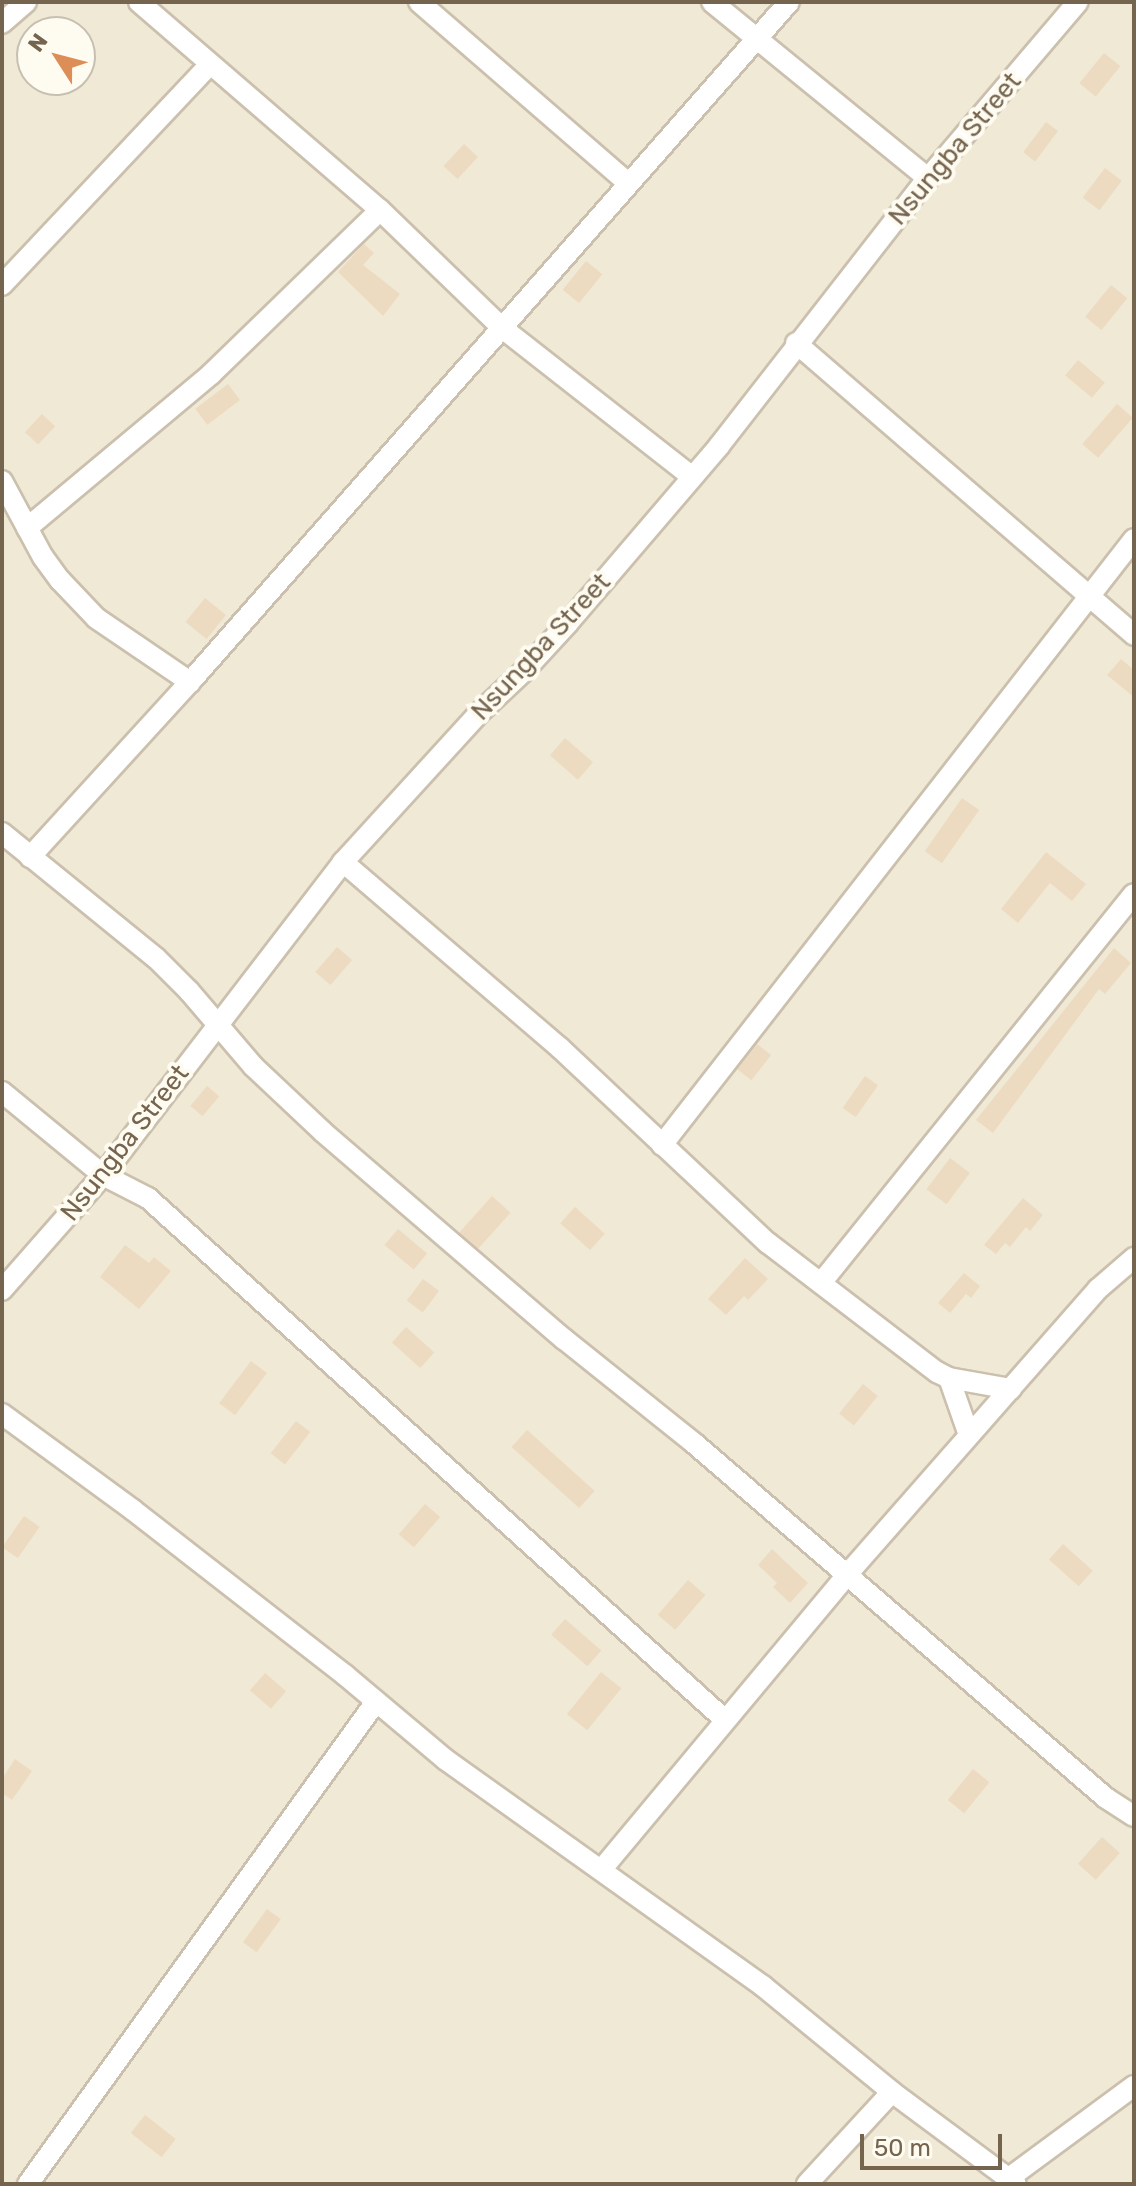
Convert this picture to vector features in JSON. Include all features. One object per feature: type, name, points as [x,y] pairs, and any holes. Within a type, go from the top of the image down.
[{"type":"street","points":[[2,23],[26,2]]},
{"type":"street","points":[[139,2],[380,210],[501,327],[692,477]]},
{"type":"street","points":[[419,2],[628,183]]},
{"type":"street","points":[[712,2],[928,178]]},
{"type":"street","points":[[30,857],[190,682],[789,2]]},
{"type":"street","name":"Nsungba Street","points":[[2,1290],[103,1175],[343,862],[477,715],[523,672],[568,623],[692,477],[928,178],[1078,2]]},
{"type":"street","points":[[2,285],[210,64]]},
{"type":"street","points":[[27,528],[211,374],[380,210]]},
{"type":"street","points":[[796,343],[1086,597],[1134,635]]},
{"type":"street","points":[[2,481],[43,557],[96,618],[190,682]]},
{"type":"street","points":[[662,1145],[852,905],[1086,597],[1134,539]]},
{"type":"street","points":[[2,833],[156,958],[253,1066],[323,1132],[564,1339],[695,1444],[845,1577],[1106,1798],[1134,1816]]},
{"type":"street","points":[[343,862],[560,1048],[768,1243],[949,1378],[1011,1389]]},
{"type":"street","points":[[821,1283],[1134,894]]},
{"type":"street","points":[[2,1092],[103,1175],[148,1198],[724,1719]]},
{"type":"street","points":[[602,1869],[845,1577],[1098,1289],[1134,1258]]},
{"type":"street","points":[[949,1378],[969,1435]]},
{"type":"street","points":[[2,1414],[133,1510],[345,1675],[446,1760],[763,1986],[892,2092],[1012,2181],[1134,2086]]},
{"type":"street","points":[[28,2184],[375,1703]]},
{"type":"street","points":[[807,2184],[892,2092]]},
{"type":"shaded area","points":[[2,2],[1134,2],[1134,2184],[2,2184]]},
{"type":"building","points":[[1104,53],[1120,66],[1096,97],[1079,83]]},
{"type":"building","points":[[1046,122],[1058,131],[1035,161],[1023,152]]},
{"type":"building","points":[[464,144],[478,157],[457,179],[444,166]]},
{"type":"building","points":[[1105,168],[1122,181],[1100,210],[1083,198]]},
{"type":"building","points":[[364,244],[374,253],[363,265],[400,294],[383,316],[338,272]]},
{"type":"building","points":[[586,261],[602,274],[579,303],[563,290]]},
{"type":"building","points":[[1111,285],[1127,298],[1102,330],[1085,317]]},
{"type":"building","points":[[1078,360],[1105,382],[1092,398],[1065,375]]},
{"type":"building","points":[[228,384],[240,400],[207,425],[195,409]]},
{"type":"building","points":[[1117,404],[1133,418],[1098,458],[1082,444]]},
{"type":"building","points":[[42,414],[55,426],[38,445],[25,432]]},
{"type":"building","points":[[205,598],[226,615],[206,639],[185,622]]},
{"type":"building","points":[[1121,659],[1134,670],[1134,697],[1107,675]]},
{"type":"building","points":[[565,738],[593,762],[578,780],[550,755]]},
{"type":"building","points":[[962,798],[979,810],[942,863],[925,851]]},
{"type":"building","points":[[1046,852],[1086,884],[1072,901],[1050,883],[1018,923],[1001,909]]},
{"type":"building","points":[[337,947],[352,960],[330,985],[315,972]]},
{"type":"building","points":[[1114,948],[1131,963],[1105,994],[1099,989],[993,1133],[976,1120]]},
{"type":"building","points":[[757,1044],[771,1055],[751,1080],[737,1069]]},
{"type":"building","points":[[865,1076],[878,1085],[856,1117],[843,1108]]},
{"type":"building","points":[[207,1086],[219,1096],[203,1116],[190,1106]]},
{"type":"building","points":[[950,1158],[970,1173],[946,1204],[927,1189]]},
{"type":"building","points":[[492,1196],[511,1213],[478,1249],[459,1232]]},
{"type":"building","points":[[1023,1198],[1043,1215],[1030,1231],[1026,1227],[1010,1247],[1005,1243],[996,1254],[984,1245]]},
{"type":"building","points":[[575,1207],[605,1234],[590,1250],[560,1223]]},
{"type":"building","points":[[398,1229],[427,1253],[414,1270],[385,1245]]},
{"type":"building","points":[[125,1245],[149,1263],[154,1257],[171,1271],[139,1309],[100,1277]]},
{"type":"building","points":[[745,1258],[768,1279],[748,1300],[744,1296],[726,1315],[708,1299]]},
{"type":"building","points":[[964,1273],[980,1286],[971,1298],[966,1294],[950,1313],[938,1303]]},
{"type":"building","points":[[423,1279],[439,1291],[423,1313],[407,1301]]},
{"type":"building","points":[[406,1327],[434,1352],[420,1368],[392,1343]]},
{"type":"building","points":[[251,1361],[267,1373],[235,1415],[219,1403]]},
{"type":"building","points":[[863,1384],[878,1396],[854,1425],[839,1414]]},
{"type":"building","points":[[296,1421],[310,1432],[285,1464],[271,1453]]},
{"type":"building","points":[[527,1430],[595,1491],[579,1508],[512,1447]]},
{"type":"building","points":[[425,1504],[440,1517],[414,1547],[399,1534]]},
{"type":"building","points":[[24,1516],[40,1527],[18,1558],[2,1547]]},
{"type":"building","points":[[1063,1544],[1093,1571],[1079,1586],[1049,1560]]},
{"type":"building","points":[[772,1549],[808,1583],[790,1603],[773,1587],[777,1583],[758,1565]]},
{"type":"building","points":[[688,1580],[705,1595],[675,1630],[658,1615]]},
{"type":"building","points":[[565,1619],[601,1650],[587,1666],[551,1635]]},
{"type":"building","points":[[601,1672],[621,1688],[587,1730],[567,1714]]},
{"type":"building","points":[[265,1673],[286,1691],[271,1709],[250,1690]]},
{"type":"building","points":[[15,1759],[32,1771],[12,1800],[2,1793],[2,1779]]},
{"type":"building","points":[[973,1769],[989,1782],[964,1813],[948,1800]]},
{"type":"building","points":[[1102,1837],[1120,1853],[1096,1880],[1078,1864]]},
{"type":"building","points":[[267,1909],[281,1919],[257,1952],[243,1942]]},
{"type":"building","points":[[145,2115],[176,2139],[162,2157],[131,2133]]}]
